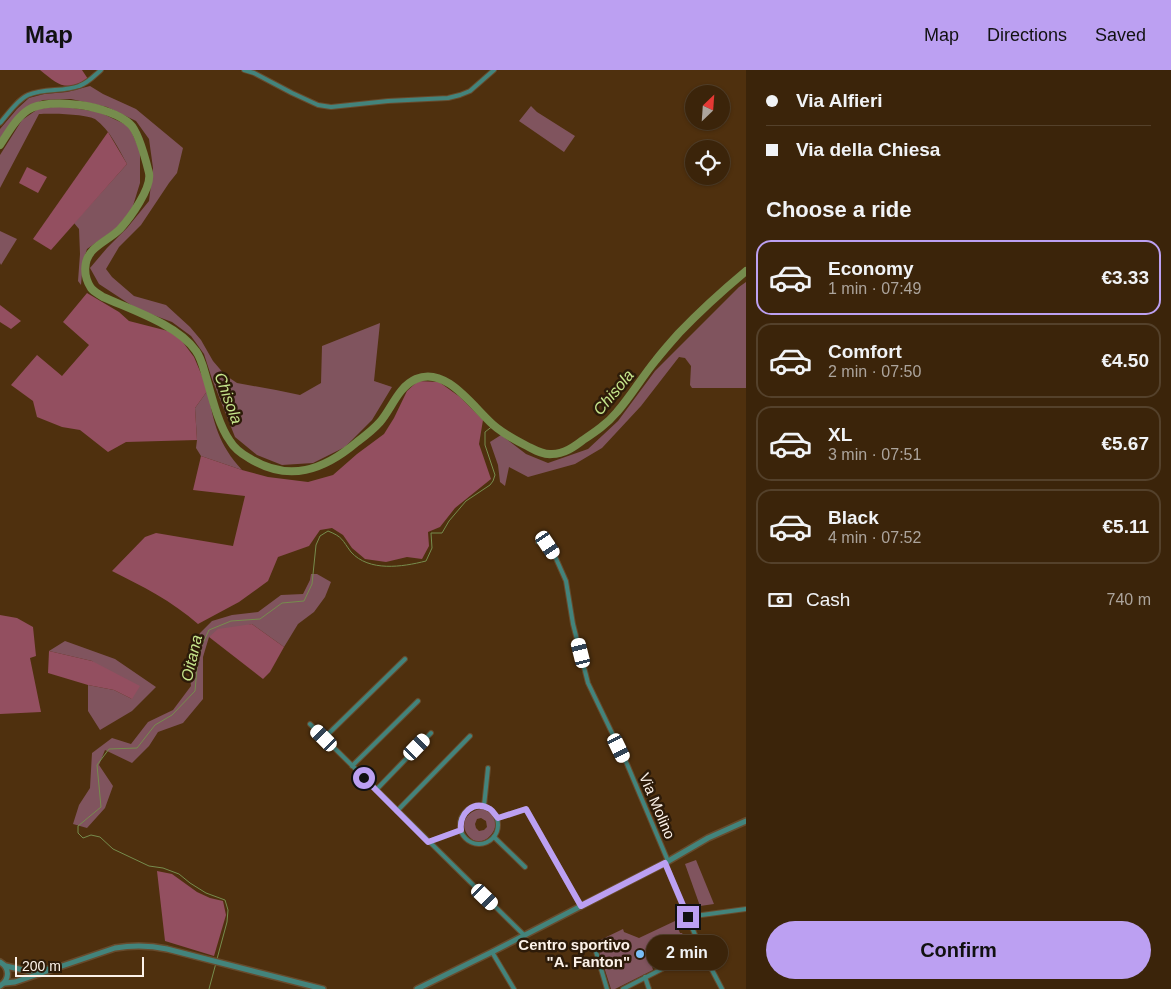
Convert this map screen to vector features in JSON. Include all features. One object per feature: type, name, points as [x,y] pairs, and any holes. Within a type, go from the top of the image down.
[{"type":"street","points":[[0,123],[26,96],[36,92],[70,89],[79,86],[101,70]]},
{"type":"street","points":[[244,70],[254,73],[318,105],[331,106],[388,100],[448,98],[470,91],[494,70]]},
{"type":"street","name":"Via Molino","points":[[538,542],[548,545],[566,581],[573,624],[588,683],[627,764],[701,949],[722,989]]},
{"type":"street","points":[[324,738],[405,659]]},
{"type":"street","points":[[352,766],[418,701]]},
{"type":"street","points":[[310,724],[524,935]]},
{"type":"street","points":[[376,790],[431,733]]},
{"type":"street","points":[[397,811],[470,736]]},
{"type":"street","points":[[484,806],[488,768]]},
{"type":"street","points":[[484,806],[498,818],[498,828],[494,837],[487,843],[480,844],[468,841],[461,830],[461,819],[473,807],[484,806]]},
{"type":"street","points":[[498,818],[526,809],[581,906]]},
{"type":"street","points":[[418,989],[667,862],[708,838],[746,821]]},
{"type":"street","points":[[428,842],[461,830]]},
{"type":"street","points":[[494,837],[525,867]]},
{"type":"street","points":[[688,917],[746,909]]},
{"type":"street","points":[[594,944],[607,989]]},
{"type":"street","points":[[2,984],[15,982],[60,968],[116,948],[149,946],[323,989]]},
{"type":"street","points":[[623,989],[701,949]]},
{"type":"street","points":[[492,952],[514,989]]},
{"type":"street","points":[[0,962],[6,966],[28,971],[60,968]]},
{"type":"street","points":[[2,984],[8,975],[6,966]]},
{"type":"street","points":[[645,978],[649,989]]},
{"type":"shaded area","points":[[40,70],[82,70],[88,79],[67,86],[57,83]]},
{"type":"shaded area","points":[[90,86],[136,109],[183,148],[177,173],[141,225],[119,247],[106,269],[112,277],[134,296],[166,305],[201,340],[213,361],[225,375],[237,383],[300,395],[321,383],[322,346],[380,323],[374,381],[392,387],[372,420],[345,447],[313,463],[282,465],[257,455],[235,437],[204,354],[191,336],[172,322],[137,309],[99,284],[90,268],[149,201],[153,168],[149,139],[136,121],[107,107],[71,99],[43,100],[24,109],[12,121],[0,141],[0,129],[29,98]]},
{"type":"shaded area","points":[[60,106],[99,112],[129,126],[140,151],[140,183],[132,209],[117,228],[87,249],[83,262],[81,285],[78,281],[79,229],[74,223],[127,164],[105,128],[91,117],[68,114],[39,114],[0,188],[0,155],[22,120],[38,109]]},
{"type":"shaded area","points":[[531,106],[537,112],[575,136],[564,152],[519,121]]},
{"type":"shaded area","points":[[108,132],[127,164],[51,250],[33,239]]},
{"type":"shaded area","points":[[27,167],[47,177],[38,193],[19,183]]},
{"type":"shaded area","points":[[0,231],[17,239],[1,265],[0,263]]},
{"type":"shaded area","points":[[746,282],[746,388],[692,388],[690,385],[691,366],[685,358],[679,357],[641,406],[602,448],[575,464],[528,477],[509,467],[505,486],[500,482],[498,465],[490,442],[501,435],[526,454],[548,463],[588,449],[618,421],[655,371]]},
{"type":"shaded area","points":[[87,293],[119,312],[129,321],[168,331],[179,337],[194,357],[208,390],[195,408],[197,440],[126,442],[108,452],[80,430],[62,427],[37,417],[33,401],[11,385],[37,355],[62,376],[89,345],[63,322]]},
{"type":"shaded area","points":[[0,305],[21,321],[11,329],[0,322]]},
{"type":"shaded area","points":[[418,381],[439,382],[460,397],[483,420],[479,444],[491,479],[455,508],[440,527],[428,532],[429,546],[422,559],[407,557],[386,562],[365,559],[352,548],[343,535],[332,528],[320,530],[309,546],[278,557],[268,581],[239,602],[198,624],[146,588],[112,571],[145,537],[156,533],[233,546],[245,496],[193,490],[201,456],[268,477],[308,482],[333,475],[384,434],[407,391]]},
{"type":"shaded area","points":[[208,390],[218,433],[228,452],[242,470],[201,456],[196,448],[195,408]]},
{"type":"shaded area","points":[[311,574],[317,574],[331,582],[325,597],[314,612],[298,624],[284,647],[252,624],[209,637],[203,657],[203,699],[183,723],[158,732],[149,746],[132,763],[105,750],[99,765],[113,786],[105,808],[87,828],[73,824],[79,805],[90,788],[92,753],[112,738],[131,744],[148,722],[173,710],[191,686],[188,656],[200,633],[212,621],[232,615],[258,612],[281,595],[303,594]]},
{"type":"shaded area","points":[[0,615],[17,618],[33,627],[36,656],[30,658],[41,712],[0,714]]},
{"type":"shaded area","points":[[252,624],[284,647],[270,672],[263,679],[209,637],[218,629]]},
{"type":"shaded area","points":[[65,641],[115,659],[156,687],[132,711],[100,730],[88,711],[88,685],[114,690],[132,699],[92,661],[49,651]]},
{"type":"shaded area","points":[[49,651],[92,661],[140,686],[132,699],[114,690],[88,685],[48,673]]},
{"type":"shaded area","points":[[481,809],[491,813],[495,819],[492,833],[481,841],[474,840],[467,834],[464,825],[466,817]],"holes":[[[481,818],[486,821],[487,827],[479,831],[475,824],[477,819]]]},
{"type":"shaded area","points":[[696,860],[714,904],[700,906],[685,864]]},
{"type":"shaded area","points":[[157,871],[172,874],[197,892],[223,901],[226,915],[214,956],[165,941]]},
{"type":"shaded area","name":"Centro sportivo \"A. Fanton\"","points":[[675,921],[680,933],[682,933],[691,949],[652,966],[653,970],[615,989],[611,989],[596,942],[623,929],[624,932],[639,938]]},
{"type":"waterway","name":"Chisola","points":[[0,145],[20,117],[28,110],[38,106],[51,104],[80,105],[109,112],[130,124],[139,140],[146,161],[149,173],[147,187],[139,203],[124,224],[117,232],[96,247],[87,258],[85,273],[88,283],[92,289],[103,297],[154,319],[178,333],[188,342],[200,358],[219,420],[232,444],[238,451],[249,458],[264,466],[278,470],[306,470],[319,466],[345,452],[377,425],[404,387],[416,379],[428,376],[439,378],[461,392],[489,421],[515,440],[545,454],[556,454],[565,451],[596,431],[609,420],[679,333],[711,301],[746,271]]},
{"type":"waterway","name":"Oitana","points":[[217,959],[227,922],[228,910],[225,900],[206,893],[179,874],[163,868],[149,866],[113,849],[100,837],[91,835],[83,838],[78,833],[78,826],[101,807],[97,765],[109,749],[137,748],[155,725],[172,715],[195,691],[202,645],[209,630],[231,621],[260,619],[282,603],[304,601],[312,584],[316,545],[320,536],[328,531],[339,537],[351,552],[367,563],[396,566],[426,561],[432,548],[431,533],[442,533],[449,521],[466,501],[493,481],[495,475],[485,445],[485,432],[494,425]]},
{"type":"waterway","name":"Oitana","points":[[209,989],[216,963]]},
{"type":"place","name":"Centro sportivo \"A. Fanton\"","points":[[640,954]]},
{"type":"route","points":[[364,778],[428,842],[461,830],[461,819],[473,807],[484,806],[489,808],[498,818],[526,809],[581,906],[665,863],[688,917]]}]
